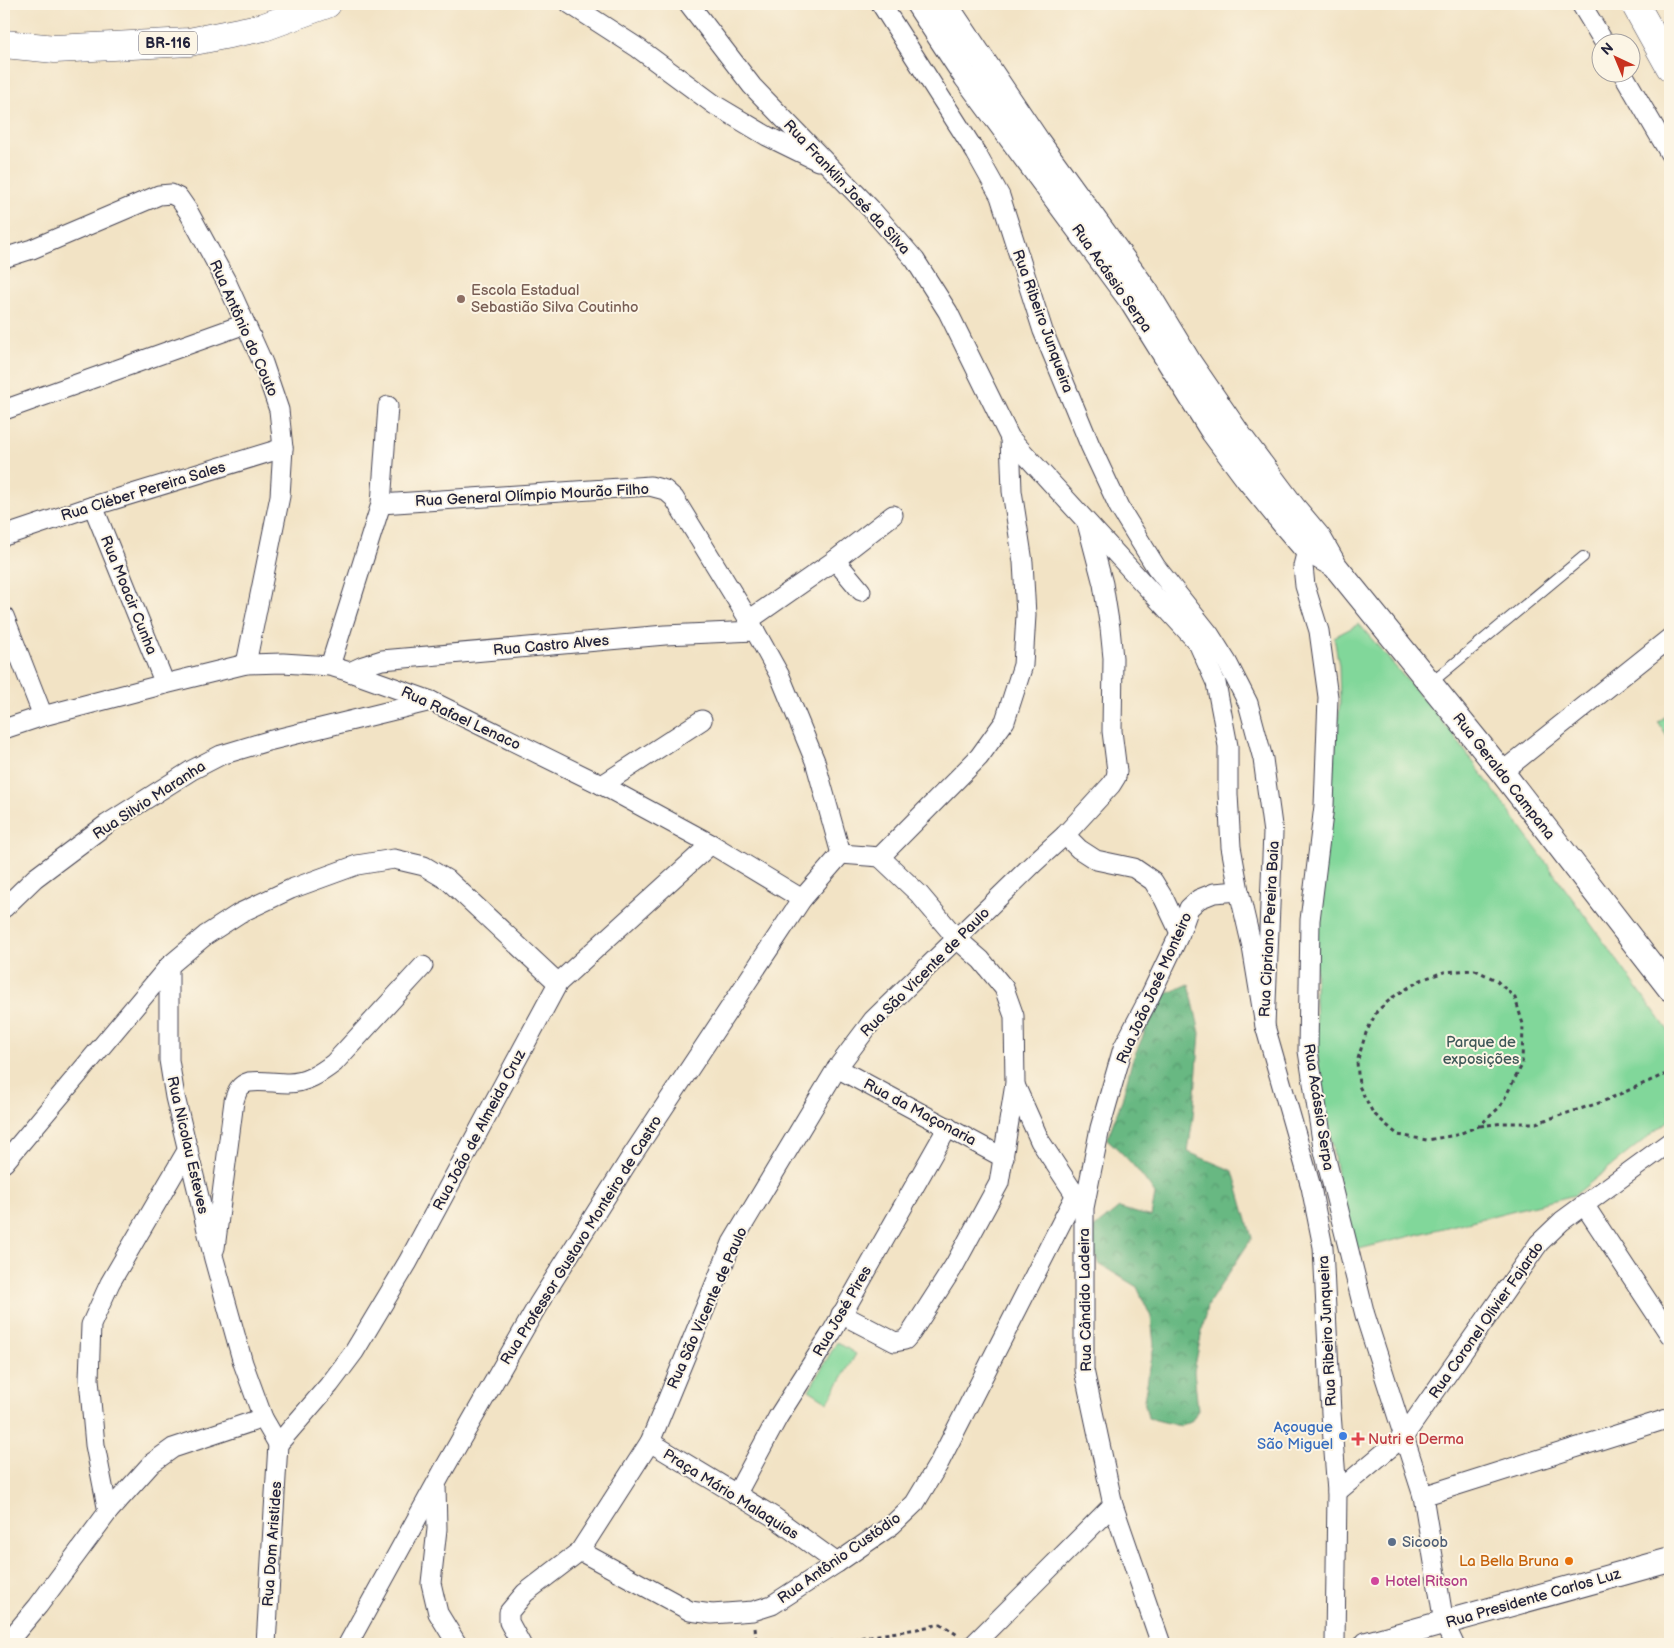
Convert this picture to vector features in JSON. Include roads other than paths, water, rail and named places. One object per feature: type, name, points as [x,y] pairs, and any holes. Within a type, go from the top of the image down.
[{"type":"main road","name":"BR-116","points":[[4,44],[55,49],[190,42],[264,27],[327,4]]},
{"type":"main road","points":[[1635,4],[1670,67]]},
{"type":"street","points":[[570,4],[638,48],[715,105],[767,136],[830,166]]},
{"type":"street","name":"Rua Franklin José da Silva","points":[[689,4],[752,86],[871,209],[915,260],[948,312],[1010,438]]},
{"type":"street","name":"Rua Ribeiro Junqueira","points":[[881,4],[976,153],[1000,196],[1043,331],[1090,445],[1119,507],[1204,639]]},
{"type":"street","name":"Rua Acássio Serpa","points":[[918,4],[966,77],[1030,148],[1189,362],[1239,435],[1293,507],[1313,544],[1303,566],[1305,586],[1319,631],[1328,697],[1324,806],[1310,920],[1308,1051],[1323,1147],[1365,1316],[1423,1496],[1449,1634]]},
{"type":"street","name":"Rua Acássio Serpa","points":[[945,4],[1030,148]]},
{"type":"street","points":[[1581,4],[1598,32]]},
{"type":"street","points":[[1628,82],[1670,154]]},
{"type":"street","name":"Rua Antônio do Couto","points":[[4,258],[32,249],[159,194],[171,194],[179,198],[188,211],[226,281],[263,362],[279,410],[283,448],[280,496],[246,664]]},
{"type":"street","points":[[4,410],[245,324]]},
{"type":"street","points":[[330,666],[382,504],[388,406]]},
{"type":"street","points":[[1010,438],[1087,523],[1204,639]]},
{"type":"street","points":[[880,857],[979,757],[1005,721],[1023,665],[1026,615],[1023,562],[1012,491],[1010,438]]},
{"type":"street","name":"Rua Cléber Pereira Sales","points":[[4,536],[93,506],[283,448]]},
{"type":"street","name":"Rua General Olímpio Mourão Filho","points":[[382,504],[650,486],[665,490],[674,498],[752,625],[780,676],[814,761],[841,854]]},
{"type":"street","name":"Rua Moacir Cunha","points":[[93,506],[165,684]]},
{"type":"street","points":[[752,625],[893,515]]},
{"type":"street","name":"Rua São Vicente de Paulo","points":[[580,1551],[650,1442],[732,1242],[837,1068],[873,1020],[1065,835],[1111,786],[1116,777],[1117,771],[1112,731],[1113,658],[1110,628],[1103,584],[1087,523]]},
{"type":"street","name":"Rua Geraldo Campana","points":[[1313,544],[1335,566],[1431,683],[1670,988]]},
{"type":"street","points":[[835,560],[861,590]]},
{"type":"street","points":[[4,616],[43,716]]},
{"type":"street","name":"Rua Castro Alves","points":[[350,672],[382,660],[665,636],[752,625]]},
{"type":"street","points":[[1502,772],[1670,638]]},
{"type":"street","name":"Rua Cipriano Pereira Baia","points":[[1204,639],[1216,682],[1228,746],[1228,794],[1232,847],[1239,891],[1252,947],[1264,1026]]},
{"type":"street","name":"Rua Cipriano Pereira Baia","points":[[1204,639],[1227,662],[1248,703],[1263,759],[1273,833],[1264,1026]]},
{"type":"street","name":"Rua Rafael Lenaco","points":[[4,729],[43,716],[246,664],[283,663],[330,666],[431,701],[602,785],[711,844],[802,899]]},
{"type":"street","name":"Rua Silvio Maranha","points":[[4,908],[35,878],[107,824],[192,770],[221,755],[268,741],[431,701]]},
{"type":"street","points":[[602,785],[702,720]]},
{"type":"street","points":[[1065,835],[1079,849],[1096,860],[1134,868],[1153,880],[1180,933]]},
{"type":"street","name":"Rua João de Almeida Cruz","points":[[278,1444],[330,1384],[354,1352],[408,1262],[558,983],[711,844]]},
{"type":"street","points":[[841,854],[880,857],[919,894],[957,939],[981,960],[1004,988],[1014,1016],[1015,1084],[999,1183],[954,1266],[905,1340],[895,1342],[841,1314]]},
{"type":"street","name":"Rua Professor Gustavo Monteiro de Castro","points":[[348,1644],[539,1303],[610,1189],[802,899],[841,854]]},
{"type":"street","points":[[4,1163],[169,966],[206,935],[240,913],[290,889],[358,865],[394,858],[424,866],[449,881],[558,983]]},
{"type":"street","name":"Rua João José Monteiro","points":[[1080,1202],[1123,1048],[1180,933],[1189,908],[1199,899],[1214,893],[1239,891]]},
{"type":"street","name":"Rua Nicolau Esteves","points":[[169,966],[169,1060],[175,1096],[214,1259],[243,1364],[263,1418],[278,1444]]},
{"type":"street","points":[[214,1259],[234,1101],[237,1091],[243,1084],[249,1082],[290,1083],[319,1074],[334,1063],[423,966]]},
{"type":"street","name":"Rua Ribeiro Junqueira","points":[[1264,1026],[1312,1186],[1323,1246],[1331,1413],[1338,1492],[1335,1644]]},
{"type":"street","name":"Rua da Maçonaria","points":[[837,1068],[1004,1158]]},
{"type":"street","points":[[1015,1084],[1040,1141],[1080,1202]]},
{"type":"street","name":"Rua José Pires","points":[[736,1495],[778,1418],[832,1332],[948,1127]]},
{"type":"street","name":"Rua Coronel Olivier Fajardo","points":[[1338,1492],[1404,1436],[1540,1243],[1562,1221],[1670,1142]]},
{"type":"street","points":[[108,1512],[95,1445],[89,1379],[91,1325],[110,1283],[188,1149]]},
{"type":"street","name":"Rua Cândido Ladeira","points":[[1080,1202],[1084,1370],[1112,1505],[1161,1644]]},
{"type":"street","name":"Rua Antônio Custódio","points":[[580,1551],[690,1611],[712,1614],[753,1611],[772,1605],[892,1525],[915,1503],[943,1455],[1080,1202]]},
{"type":"street","points":[[1585,1206],[1670,1335]]},
{"type":"street","points":[[6,1644],[49,1591],[108,1512],[152,1463],[173,1448],[263,1418]]},
{"type":"street","points":[[1423,1496],[1670,1418]]},
{"type":"street","name":"Praça Mário Malaquias","points":[[650,1442],[774,1517],[837,1563]]},
{"type":"street","name":"Rua Dom Aristides","points":[[266,1644],[278,1444]]},
{"type":"street","points":[[436,1485],[437,1529],[431,1584],[438,1613],[457,1644]]},
{"type":"street","points":[[969,1642],[1112,1505]]},
{"type":"street","points":[[521,1644],[509,1622],[509,1612],[524,1593],[580,1551]]},
{"type":"street","name":"Rua Presidente Carlos Luz","points":[[1367,1644],[1449,1634],[1670,1560]]},
{"type":"lane","points":[[1431,683],[1583,557]]},
{"type":"place","name":"Escola Estadual Sebastião Silva Coutinho","points":[[461,299]]},
{"type":"place","name":"Açougue São Miguel","points":[[1343,1436]]},
{"type":"place","name":"Nutri e Derma","points":[[1358,1439]]},
{"type":"place","name":"Sicoob","points":[[1392,1542]]},
{"type":"place","name":"La Bella Bruna","points":[[1569,1561]]},
{"type":"place","name":"Hotel Ritson","points":[[1375,1581]]},
{"type":"park label","name":"Parque de exposições","points":[[1481,1050]]}]
